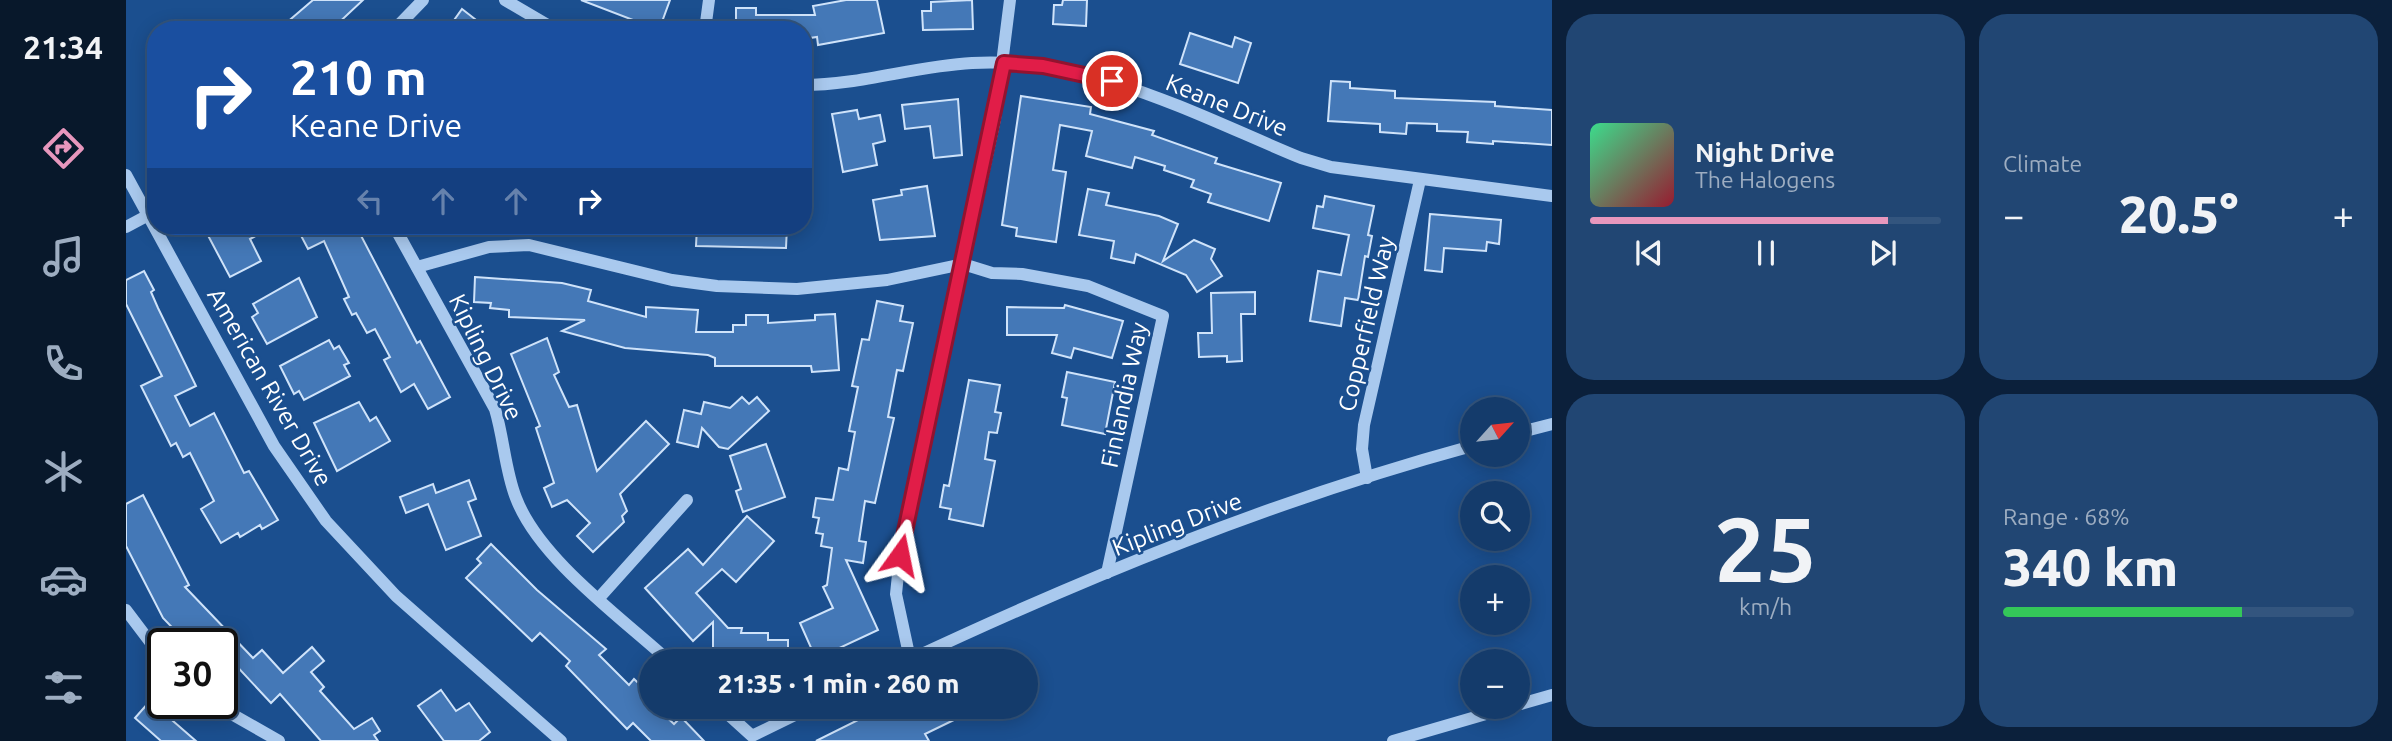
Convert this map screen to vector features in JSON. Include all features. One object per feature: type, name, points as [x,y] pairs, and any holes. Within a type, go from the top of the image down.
[{"type":"street","points":[[403,21],[423,0]]},
{"type":"street","points":[[505,0],[541,21]]},
{"type":"street","points":[[706,21],[709,0]]},
{"type":"street","points":[[906,649],[896,594],[900,555],[1004,63],[1010,0]]},
{"type":"street","name":"Keane Drive","points":[[812,84],[844,82],[931,67],[1004,63],[1062,69],[1112,81],[1301,158],[1331,167],[1552,196]]},
{"type":"street","name":"American River Drive","points":[[126,175],[147,206]]},
{"type":"street","name":"Copperfield Way","points":[[1367,478],[1362,449],[1364,425],[1420,180]]},
{"type":"street","points":[[126,227],[147,216]]},
{"type":"street","name":"American River Drive","points":[[164,235],[274,446],[326,521],[396,596],[561,741]]},
{"type":"street","name":"Kipling Drive","points":[[399,235],[495,410],[502,431],[509,478],[526,521],[555,557],[656,649]]},
{"type":"street","name":"Finlandia Way","points":[[417,267],[489,247],[529,246],[673,280],[718,286],[797,289],[887,281],[963,264],[992,273],[1021,274],[1088,286],[1163,316],[1107,573]]},
{"type":"street","points":[[1530,430],[1552,424]]},
{"type":"street","name":"Kipling Drive","points":[[933,649],[1107,573],[1284,506],[1460,450]]},
{"type":"street","points":[[599,598],[687,500]]},
{"type":"street","points":[[126,610],[147,638]]},
{"type":"street","points":[[1530,701],[1552,695]]},
{"type":"street","points":[[238,719],[279,741]]},
{"type":"street","points":[[733,719],[752,736],[787,719]]},
{"type":"street","points":[[1393,741],[1469,719]]},
{"type":"street","points":[[249,741],[257,730]]},
{"type":"building","points":[[313,0],[363,0],[341,21],[288,21]]},
{"type":"building","points":[[581,0],[670,0],[662,21],[636,21]]},
{"type":"building","points":[[846,0],[877,0],[884,33],[818,45],[817,37],[812,38],[812,21],[736,21],[736,8],[756,8],[756,15],[815,15],[813,6]]},
{"type":"building","points":[[972,0],[973,29],[923,30],[922,11],[931,11],[931,2]]},
{"type":"building","points":[[1063,0],[1087,0],[1086,26],[1053,24],[1054,5],[1062,5]]},
{"type":"building","points":[[462,9],[477,21],[453,21]]},
{"type":"building","points":[[1190,33],[1232,47],[1235,37],[1251,43],[1238,83],[1180,64]]},
{"type":"building","points":[[1331,81],[1350,82],[1350,88],[1395,91],[1395,98],[1495,102],[1495,106],[1552,110],[1552,145],[1467,142],[1468,132],[1437,131],[1437,124],[1407,123],[1406,134],[1380,132],[1380,124],[1328,121]]},
{"type":"building","points":[[1021,96],[1091,107],[1090,114],[1154,131],[1152,135],[1217,158],[1215,163],[1281,183],[1269,221],[1208,202],[1211,194],[1191,187],[1194,180],[1164,170],[1165,166],[1135,157],[1132,168],[1086,156],[1092,131],[1060,125],[1053,170],[1066,172],[1056,242],[1016,236],[1017,228],[1002,225]]},
{"type":"building","points":[[958,99],[962,155],[934,158],[930,126],[905,129],[902,105]]},
{"type":"building","points":[[857,110],[859,119],[880,115],[885,141],[873,144],[877,165],[843,172],[832,114]]},
{"type":"building","points":[[927,186],[935,236],[880,240],[873,200],[902,195],[901,190]]},
{"type":"building","points":[[1088,189],[1109,193],[1106,205],[1159,216],[1178,224],[1163,261],[1194,240],[1215,249],[1211,259],[1222,276],[1197,292],[1186,275],[1136,254],[1134,263],[1111,258],[1114,241],[1079,235]]},
{"type":"building","points":[[1325,196],[1374,206],[1368,235],[1372,236],[1368,257],[1365,256],[1358,300],[1345,298],[1341,326],[1310,321],[1318,271],[1341,275],[1349,235],[1313,228],[1317,206],[1323,207]]},
{"type":"building","points":[[1430,214],[1501,220],[1499,244],[1487,242],[1486,251],[1444,248],[1442,272],[1425,270]]},
{"type":"building","points":[[208,235],[258,235],[250,239],[261,261],[230,277]]},
{"type":"building","points":[[301,235],[361,235],[417,343],[420,341],[450,397],[428,409],[414,384],[401,392],[384,360],[390,357],[375,329],[367,333],[356,313],[352,315],[344,299],[349,297],[324,241],[308,249]]},
{"type":"building","points":[[697,235],[787,235],[786,248],[696,246]]},
{"type":"building","points":[[144,271],[154,290],[151,292],[158,308],[196,386],[175,396],[190,426],[214,413],[244,473],[249,471],[278,520],[262,529],[260,525],[240,537],[238,533],[221,543],[201,509],[214,501],[190,453],[183,457],[176,443],[171,446],[141,386],[162,376],[126,304],[126,280]]},
{"type":"building","points":[[475,277],[562,283],[591,290],[588,301],[646,317],[646,307],[698,310],[696,332],[733,332],[733,325],[746,325],[746,315],[768,315],[768,323],[815,320],[815,315],[835,314],[839,370],[812,372],[811,366],[715,366],[715,358],[708,355],[625,348],[562,331],[585,320],[509,317],[509,310],[490,308],[491,303],[474,302]]},
{"type":"building","points":[[299,278],[317,317],[267,344],[252,317],[258,313],[253,304]]},
{"type":"building","points":[[1255,292],[1255,314],[1241,314],[1242,361],[1227,362],[1227,356],[1199,357],[1198,333],[1212,333],[1211,293]]},
{"type":"building","points":[[877,301],[903,306],[900,321],[913,323],[903,371],[897,370],[888,417],[894,418],[875,503],[865,501],[859,541],[866,542],[863,563],[846,560],[878,630],[837,649],[812,649],[800,623],[833,608],[823,587],[827,585],[832,548],[821,546],[823,534],[816,533],[819,518],[813,517],[816,498],[833,500],[839,468],[848,470],[855,432],[849,431],[858,387],[852,386],[862,339],[869,340]]},
{"type":"building","points":[[1065,305],[1123,321],[1112,358],[1074,348],[1071,358],[1052,353],[1057,335],[1007,335],[1007,307],[1064,308]]},
{"type":"building","points":[[547,338],[559,372],[554,375],[569,407],[577,405],[597,471],[646,421],[669,444],[620,494],[627,511],[622,516],[624,522],[593,552],[577,536],[590,523],[567,500],[552,507],[544,488],[554,483],[536,428],[540,426],[511,354]]},
{"type":"building","points":[[329,340],[334,349],[339,346],[349,363],[344,365],[350,376],[304,400],[299,391],[294,394],[280,366]]},
{"type":"building","points":[[1067,372],[1115,382],[1105,434],[1062,425],[1067,398],[1062,397]]},
{"type":"building","points":[[969,380],[1000,385],[995,412],[1001,413],[997,433],[989,432],[985,459],[995,461],[983,526],[949,519],[951,509],[940,507],[944,485],[949,486]]},
{"type":"building","points":[[742,397],[749,404],[757,397],[769,411],[728,449],[719,447],[702,428],[698,447],[677,442],[684,410],[701,414],[704,402],[730,408]]},
{"type":"building","points":[[359,402],[370,421],[376,417],[390,441],[337,471],[314,423]]},
{"type":"building","points":[[766,444],[785,497],[743,512],[736,491],[741,489],[730,456]]},
{"type":"building","points":[[469,480],[476,499],[468,502],[481,536],[446,550],[428,504],[406,513],[400,497],[433,484],[436,493]]},
{"type":"building","points":[[143,495],[189,585],[185,587],[224,628],[173,628],[163,618],[126,546],[126,504]]},
{"type":"building","points":[[747,516],[774,541],[736,582],[722,569],[696,593],[728,628],[742,628],[741,633],[768,633],[768,640],[788,640],[788,649],[713,649],[713,622],[693,641],[645,588],[688,549],[703,565]]},
{"type":"building","points":[[491,544],[537,590],[606,649],[599,655],[629,685],[634,679],[639,684],[639,719],[669,719],[674,724],[683,719],[704,741],[651,741],[633,723],[627,729],[566,666],[570,661],[540,633],[532,641],[466,578],[481,563],[477,559]]},
{"type":"building","points":[[238,642],[253,658],[262,650],[283,673],[312,647],[324,661],[311,672],[324,687],[320,691],[354,729],[372,718],[380,731],[374,735],[378,741],[321,741],[280,694],[271,703],[238,668]]},
{"type":"building","points":[[441,690],[456,711],[469,703],[490,732],[479,741],[444,741],[418,706]]},
{"type":"building","points":[[147,704],[147,719],[171,719],[196,741],[161,741],[135,718]]},
{"type":"building","points":[[860,719],[956,719],[925,734],[929,741],[816,741]]},
{"type":"route","points":[[900,555],[995,118],[1004,63],[1043,66],[1112,81]]}]
